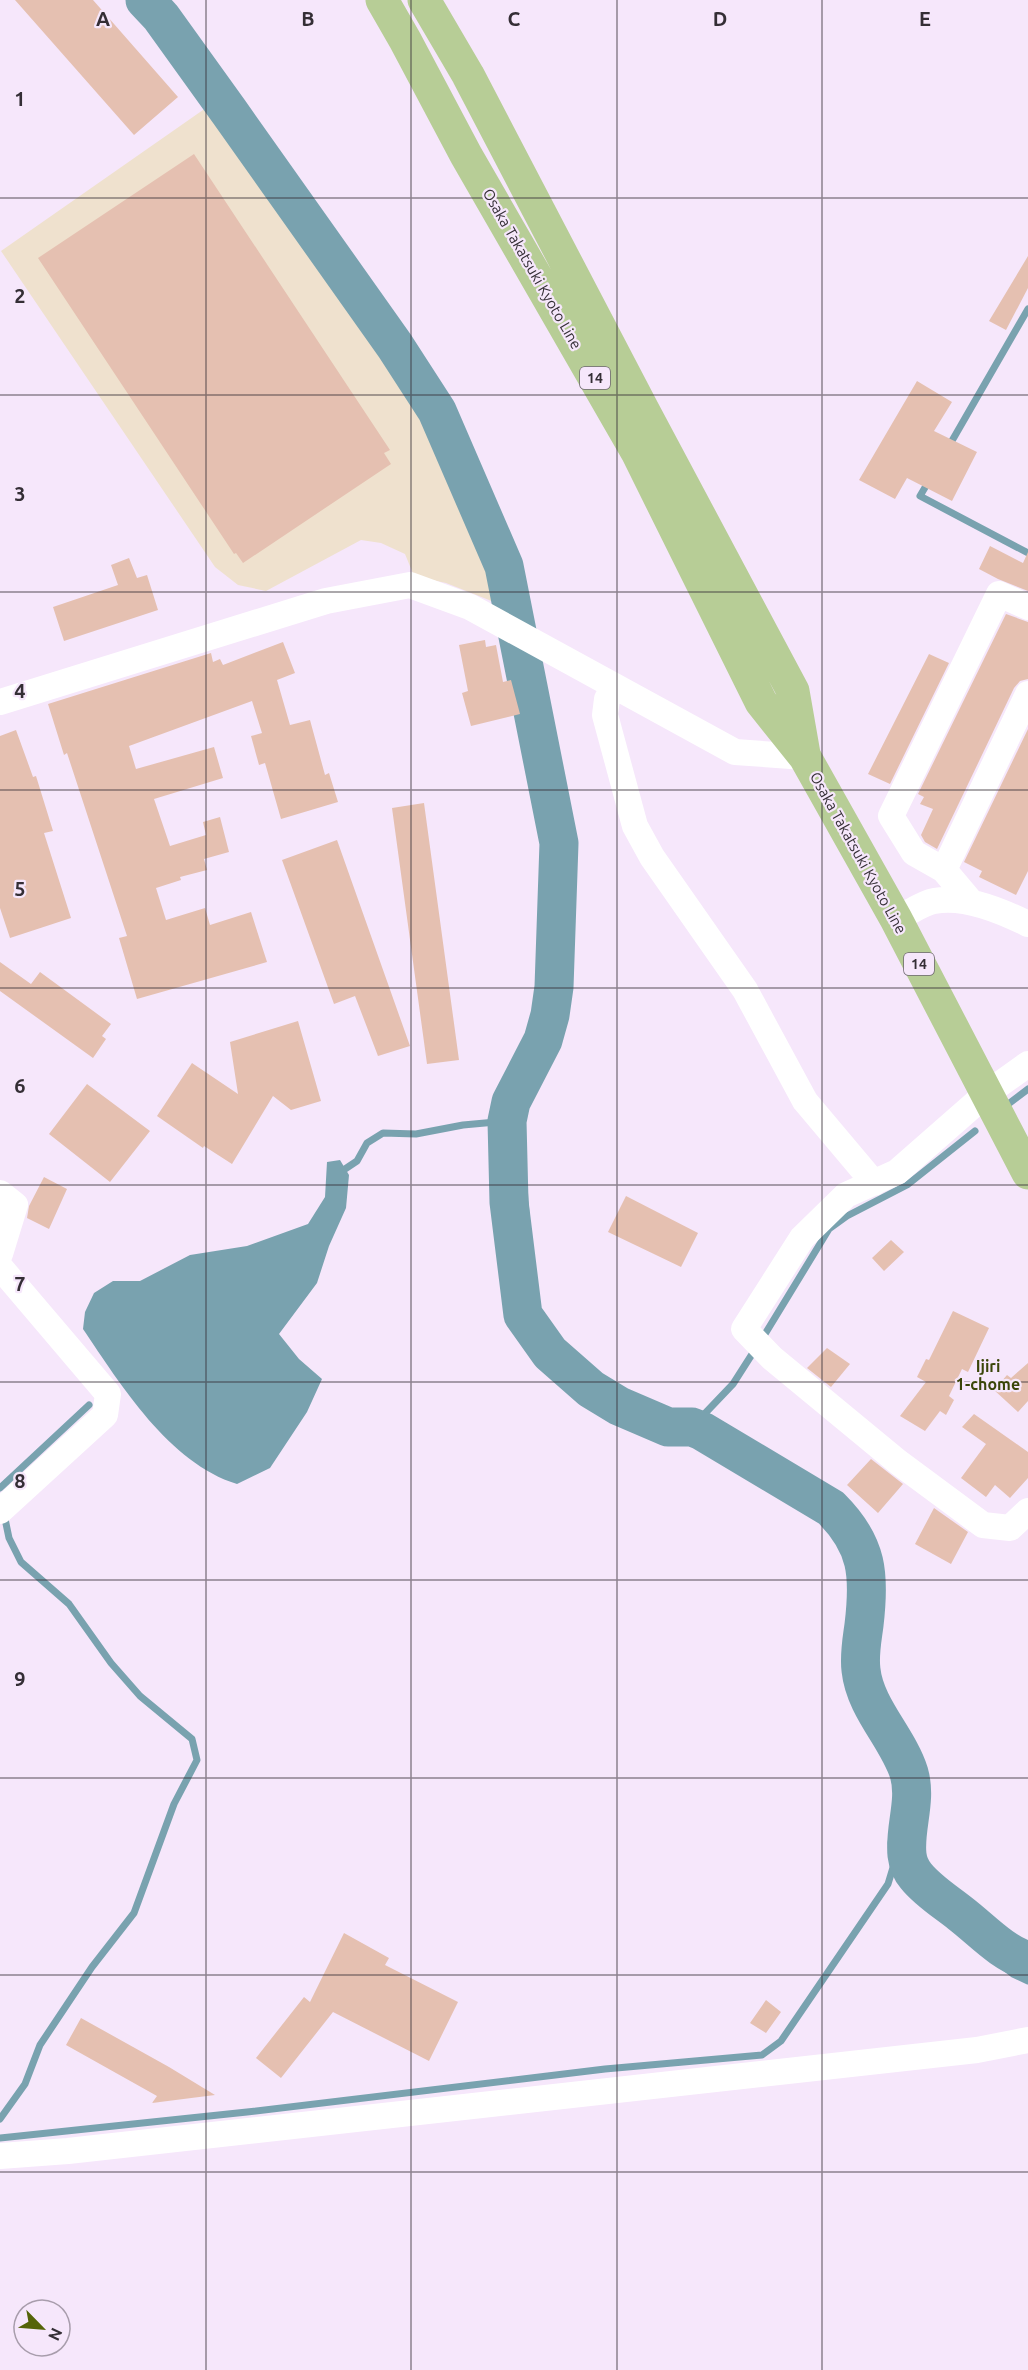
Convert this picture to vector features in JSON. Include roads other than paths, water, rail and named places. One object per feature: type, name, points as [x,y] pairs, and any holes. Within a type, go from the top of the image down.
[{"type":"main road","name":"Osaka Takatsuki Kyoto Line","points":[[381,0],[405,39],[466,155],[637,452],[760,702],[804,757],[896,919],[1028,1173]]},
{"type":"main road","name":"Osaka Takatsuki Kyoto Line","points":[[424,0],[468,75],[793,691],[804,757]]},
{"type":"street","points":[[0,702],[326,601],[410,585],[470,607],[735,752],[804,757]]},
{"type":"street","points":[[971,902],[944,870],[914,854],[891,816],[999,594],[1028,607]]},
{"type":"street","points":[[614,687],[607,699],[605,715],[635,826],[652,857],[745,990],[805,1101],[874,1183]]},
{"type":"street","points":[[944,870],[1028,694]]},
{"type":"street","points":[[896,919],[934,901],[971,902],[1028,924]]},
{"type":"street","points":[[1028,1064],[986,1094],[897,1172],[846,1195],[802,1238],[744,1329],[769,1355],[898,1462],[984,1525],[1010,1528],[1028,1511]]},
{"type":"street","points":[[0,1193],[15,1205],[0,1254]]},
{"type":"street","points":[[0,1266],[108,1394],[105,1415],[0,1511]]},
{"type":"street","points":[[0,2156],[68,2151],[954,2052],[1028,2040]]},
{"type":"water","points":[[340,1160],[349,1175],[346,1208],[329,1246],[317,1283],[279,1334],[299,1359],[322,1379],[307,1412],[270,1468],[237,1484],[212,1474],[190,1459],[149,1420],[130,1397],[83,1329],[85,1312],[94,1293],[113,1281],[140,1281],[190,1255],[247,1246],[308,1224],[325,1197],[327,1162]]},
{"type":"waterway","points":[[145,0],[161,17],[230,113],[395,346],[437,411],[504,566],[559,843],[554,987],[550,1015],[543,1040],[511,1102],[507,1121],[509,1202],[523,1315],[550,1353],[591,1389],[619,1406],[668,1427],[692,1427],[702,1431],[831,1508],[843,1522],[859,1548],[866,1576],[866,1607],[860,1659],[864,1684],[875,1710],[904,1760],[911,1783],[912,1794],[907,1835],[907,1858],[910,1866],[916,1876],[937,1896],[1009,1952],[1028,1961]]},
{"type":"waterway","points":[[162,0],[385,307],[453,410],[519,567],[532,632]]},
{"type":"waterway","points":[[949,446],[1028,309]]},
{"type":"waterway","points":[[930,479],[920,496],[1028,553]]},
{"type":"waterway","points":[[536,652],[569,816],[572,844],[568,993],[563,1021],[556,1046],[524,1102],[521,1119],[532,1298],[540,1318],[552,1335],[610,1386],[671,1412]]},
{"type":"waterway","points":[[1003,1108],[1028,1089]]},
{"type":"waterway","points":[[345,1169],[357,1161],[367,1143],[383,1133],[416,1134],[463,1125],[507,1121]]},
{"type":"waterway","points":[[762,1339],[829,1229],[847,1216],[907,1185],[975,1131]]},
{"type":"waterway","points":[[692,1427],[733,1384],[756,1348]]},
{"type":"waterway","points":[[0,1488],[89,1405]]},
{"type":"waterway","points":[[710,1450],[826,1522],[838,1537],[850,1558],[855,1582],[846,1668],[853,1695],[890,1762],[895,1780],[898,1802],[891,1843],[900,1878],[918,1899],[1013,1974],[1028,1981]]},
{"type":"waterway","points":[[0,2119],[25,2084],[40,2045],[92,1967],[134,1913],[174,1804],[197,1760],[192,1739],[140,1696],[111,1663],[69,1604],[21,1562],[9,1538],[4,1514]]},
{"type":"waterway","points":[[0,2138],[247,2112],[605,2069],[762,2055],[781,2041],[888,1884],[895,1861]]},
{"type":"district","name":"Ijiri 1-chome","points":[[988,1375]]}]
